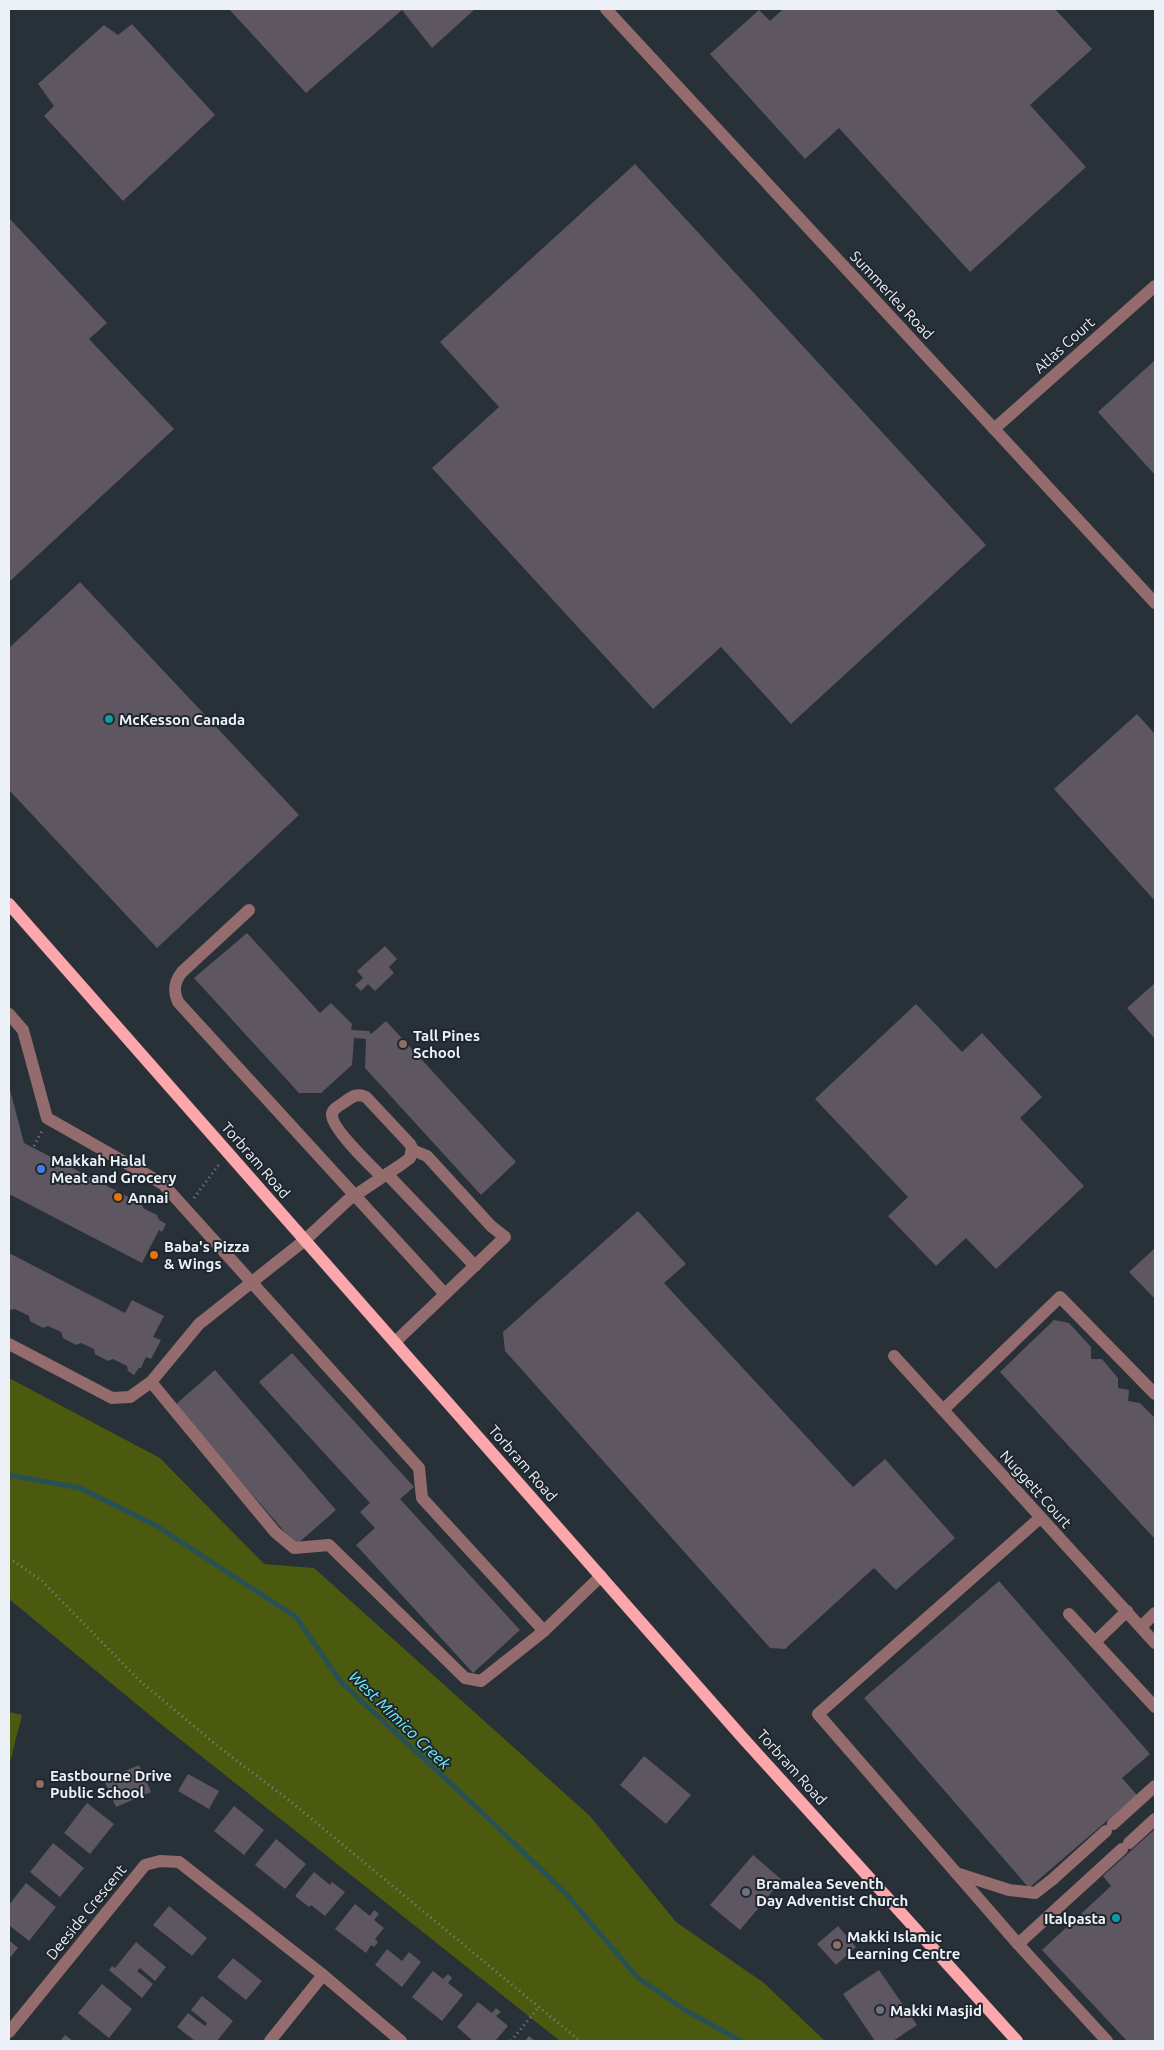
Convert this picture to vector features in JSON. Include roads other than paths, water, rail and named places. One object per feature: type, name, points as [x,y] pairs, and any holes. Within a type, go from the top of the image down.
[{"type":"main road","name":"Torbram Road","points":[[9,904],[742,1737],[1017,2041]]},
{"type":"street","name":"Summerlea Road","points":[[606,9],[1155,604]]},
{"type":"street","name":"Atlas Court","points":[[994,429],[1155,286]]},
{"type":"street","points":[[249,910],[182,972],[175,983],[175,996],[354,1196],[445,1294]]},
{"type":"street","points":[[9,1014],[23,1030],[47,1118],[163,1184],[250,1283],[419,1468],[422,1498],[544,1631]]},
{"type":"street","points":[[9,1344],[112,1398],[130,1397],[151,1382],[199,1324],[305,1240],[354,1196],[384,1176],[410,1158],[412,1150],[410,1144],[366,1097],[362,1095],[353,1096],[332,1112],[332,1119],[338,1129],[384,1176],[475,1266]]},
{"type":"street","points":[[394,1342],[505,1237],[490,1226],[427,1156],[412,1150]]},
{"type":"street","points":[[943,1410],[1060,1297],[1155,1394]]},
{"type":"street","name":"Nuggett Court","points":[[894,1356],[1155,1643]]},
{"type":"street","points":[[151,1382],[275,1532],[294,1548],[328,1545],[465,1678],[481,1681],[544,1631],[601,1576]]},
{"type":"street","points":[[1040,1518],[818,1714],[1018,1944],[1107,2041]]},
{"type":"street","points":[[1095,1642],[1127,1611]]},
{"type":"street","points":[[1141,1627],[1155,1613]]},
{"type":"street","points":[[1069,1614],[1155,1707]]},
{"type":"street","points":[[956,1873],[1009,1890],[1035,1893],[1053,1879],[1155,1786]]},
{"type":"street","points":[[1018,1944],[1155,1819]]},
{"type":"street","name":"Deeside Crescent","points":[[9,2032],[145,1865],[160,1861],[179,1862],[323,1975],[401,2041]]},
{"type":"street","points":[[270,2041],[323,1975]]},
{"type":"waterway","name":"West Mimico Creek","points":[[9,1475],[80,1488],[155,1525],[296,1617],[341,1682],[488,1818],[567,1895],[637,1977],[685,2010],[741,2041]]},
{"type":"place","name":"McKesson Canada","points":[[109,719]]},
{"type":"place","name":"Tall Pines School","points":[[403,1044]]},
{"type":"place","name":"Makkah Halal Meat and Grocery","points":[[41,1169]]},
{"type":"place","name":"Annai","points":[[118,1197]]},
{"type":"place","name":"Baba's Pizza & Wings","points":[[154,1255]]},
{"type":"place","name":"Eastbourne Drive Public School","points":[[40,1784]]},
{"type":"place","name":"Bramalea Seventh Day Adventist Church","points":[[746,1892]]},
{"type":"place","name":"Italpasta","points":[[1116,1918]]},
{"type":"place","name":"Makki Islamic Learning Centre","points":[[837,1945]]},
{"type":"place","name":"Makki Masjid","points":[[880,2010]]}]
